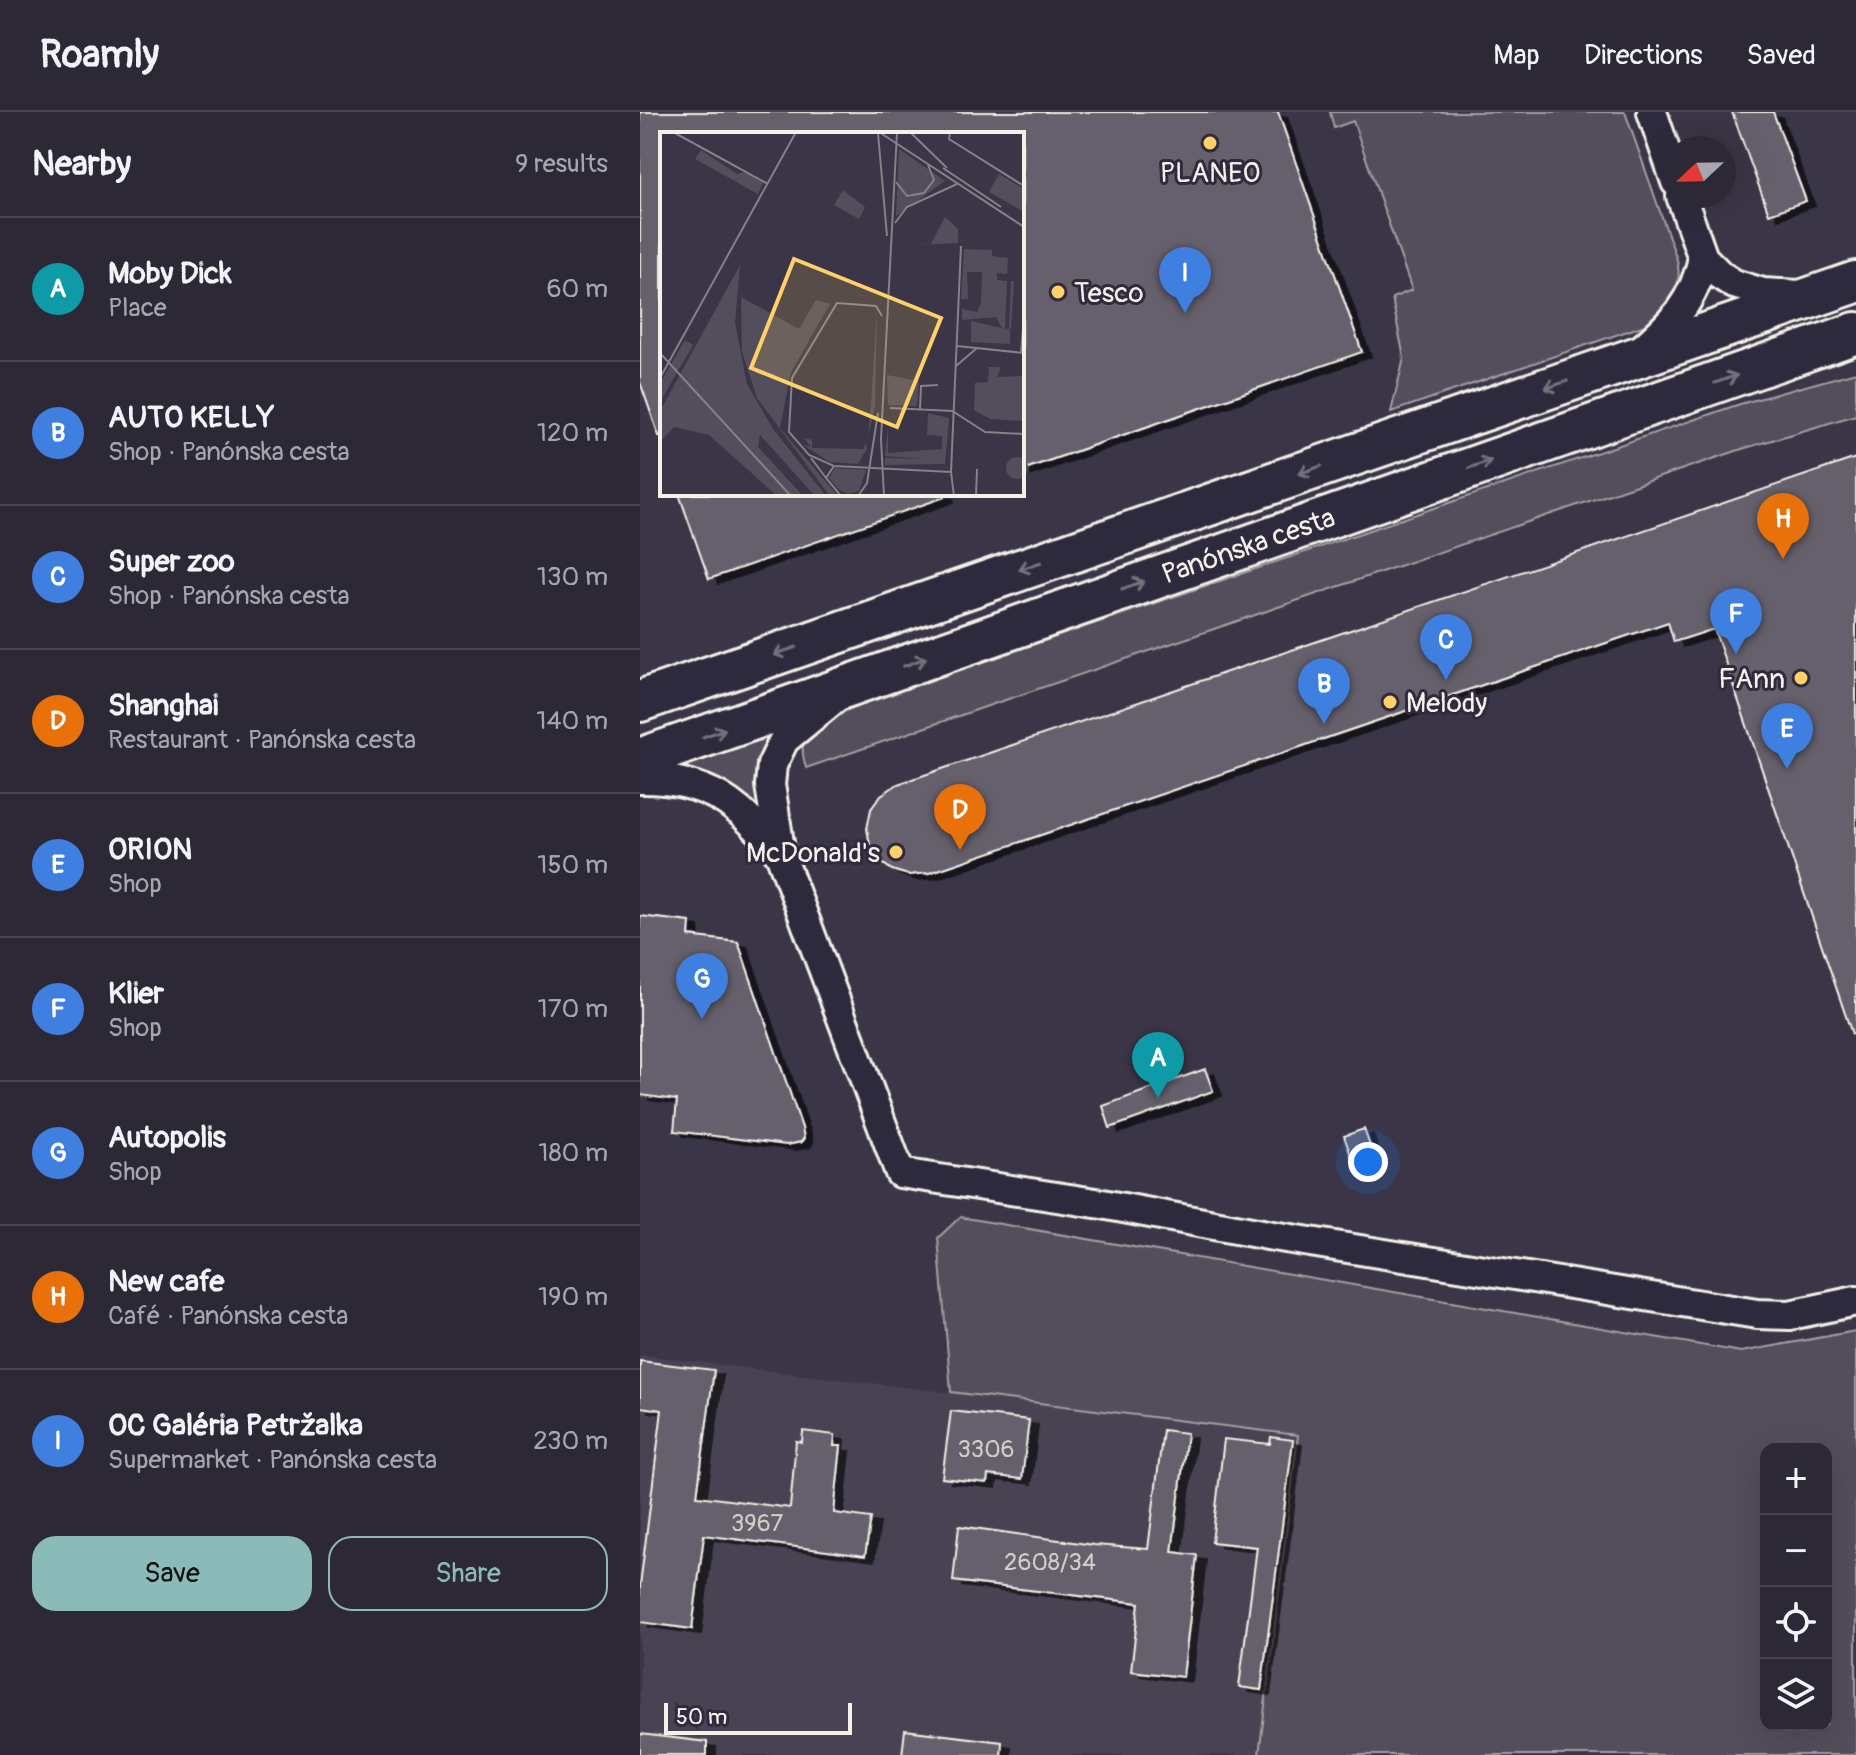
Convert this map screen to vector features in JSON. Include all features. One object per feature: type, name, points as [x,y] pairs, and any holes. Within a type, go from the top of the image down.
[{"type":"main road","name":"Panónska cesta","points":[[640,701],[1856,282]]},
{"type":"main road","name":"Panónska cesta","points":[[640,759],[1856,333]]},
{"type":"street","points":[[1652,112],[1664,147]]},
{"type":"street","points":[[1685,208],[1703,258],[1727,279],[1750,290],[1812,297]]},
{"type":"street","points":[[1630,359],[1658,335],[1685,305],[1699,278],[1703,258]]},
{"type":"street","points":[[1799,354],[1856,349]]},
{"type":"street","points":[[850,685],[784,740],[775,756],[770,785],[781,856],[900,1173],[1757,1314],[1790,1315],[1856,1301]]},
{"type":"street","points":[[640,779],[688,782],[716,794],[749,818],[781,856]]},
{"type":"shaded area","points":[[1330,112],[1625,112],[1677,260],[1678,280],[1674,298],[1663,313],[1645,325],[1391,412],[1404,358],[1392,298],[1412,290],[1353,121],[1334,128]]},
{"type":"shaded area","points":[[1856,372],[1856,415],[1742,449],[806,768],[803,749],[808,735],[836,716],[876,698],[1740,404]]},
{"type":"shaded area","points":[[788,730],[765,824],[744,797],[725,784],[664,768]]},
{"type":"shaded area","points":[[960,1217],[1741,1352],[1856,1331],[1856,1755],[1259,1755],[1298,1435],[951,1392],[938,1238]]},
{"type":"shaded area","points":[[640,1355],[1299,1435],[1259,1755],[640,1755]]},
{"type":"building","points":[[640,112],[1278,112],[1362,352],[1024,469],[1024,132],[660,132],[660,436],[640,382]]},
{"type":"building","points":[[1732,112],[1773,112],[1806,201],[1769,214]]},
{"type":"building","points":[[1856,458],[1856,1034],[1852,1034],[1714,629],[1674,642],[1668,622],[929,873],[908,875],[892,870],[878,860],[870,845],[867,829],[871,809],[881,795],[898,784]]},
{"type":"building","points":[[680,496],[945,496],[945,497],[709,579]]},
{"type":"building","points":[[640,916],[690,922],[689,936],[738,942],[802,1128],[804,1138],[801,1142],[787,1145],[674,1131],[677,1100],[640,1095]]},
{"type":"building","points":[[1205,1069],[1213,1091],[1110,1128],[1103,1106]]},
{"type":"building","points":[[1364,1129],[1375,1160],[1355,1167],[1344,1136]]},
{"type":"building","points":[[640,1361],[714,1370],[697,1496],[790,1508],[796,1441],[802,1442],[803,1431],[835,1435],[834,1446],[841,1446],[834,1513],[871,1518],[865,1556],[704,1535],[692,1629],[640,1622],[640,1586],[662,1410],[640,1407]]},
{"type":"building","points":[[951,1411],[1029,1420],[1022,1479],[988,1475],[987,1483],[942,1478]]},
{"type":"building","points":[[1163,1430],[1187,1433],[1172,1552],[1197,1555],[1183,1677],[1131,1671],[1139,1603],[953,1581],[959,1526],[1094,1545],[1148,1549]]},
{"type":"building","points":[[1271,1437],[1293,1440],[1261,1690],[1239,1687],[1257,1547],[1212,1542],[1224,1439],[1270,1444]]},
{"type":"building","points":[[905,1730],[1002,1742],[1001,1755],[902,1755]]},
{"type":"building","points":[[640,1734],[707,1742],[707,1755],[640,1755]]},
{"type":"place","name":"PLANEO","points":[[1210,143]]},
{"type":"place","name":"Tesco","points":[[1058,292]]},
{"type":"place","name":"OC Galéria Petržalka","points":[[1185,313]]},
{"type":"place","name":"New cafe","points":[[1783,559]]},
{"type":"place","name":"Klier","points":[[1736,654]]},
{"type":"place","name":"FAnn","points":[[1801,678]]},
{"type":"place","name":"Super zoo","points":[[1446,680]]},
{"type":"place","name":"Melody","points":[[1390,702]]},
{"type":"place","name":"AUTO KELLY","points":[[1324,724]]},
{"type":"place","name":"ORION","points":[[1787,769]]},
{"type":"place","name":"Shanghai","points":[[960,850]]},
{"type":"place","name":"McDonald's","points":[[896,852]]},
{"type":"place","name":"Autopolis","points":[[702,1019]]},
{"type":"place","name":"Moby Dick","points":[[1158,1098]]}]
